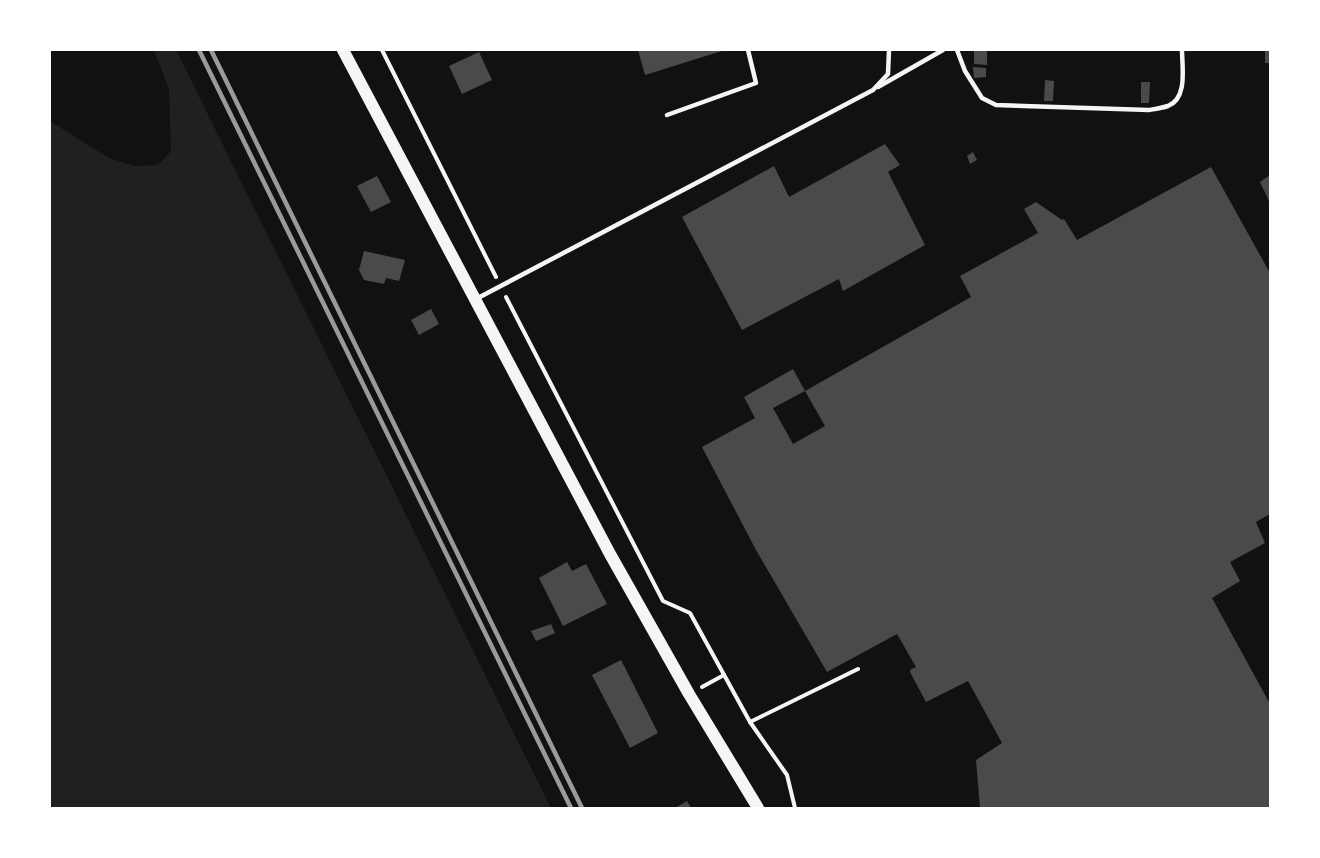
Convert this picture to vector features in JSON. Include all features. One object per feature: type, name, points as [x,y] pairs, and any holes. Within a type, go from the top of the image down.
[{"type":"main road","points":[[343,50],[609,554],[688,694],[758,808]]},
{"type":"lane","points":[[667,115],[756,82],[748,50]]},
{"type":"lane","points":[[873,90],[888,74],[890,50]]},
{"type":"lane","points":[[474,300],[873,90],[943,50]]},
{"type":"lane","points":[[957,50],[965,71],[982,98],[996,105],[1149,110],[1169,106],[1178,98],[1182,87],[1182,50]]},
{"type":"path","points":[[382,50],[663,601],[690,613],[750,722],[787,775],[795,808]]},
{"type":"path","points":[[750,722],[858,669]]},
{"type":"path","points":[[688,694],[724,675]]},
{"type":"shaded area","points":[[154,50],[176,50],[551,808],[50,808],[50,121],[109,158],[135,166],[158,165],[171,151],[169,89]]},
{"type":"building","points":[[638,50],[725,50],[645,75]]},
{"type":"building","points":[[974,50],[987,50],[987,65],[974,64]]},
{"type":"building","points":[[1265,50],[1270,50],[1270,63],[1265,63]]},
{"type":"building","points":[[479,52],[492,80],[462,94],[449,66]]},
{"type":"building","points":[[973,67],[986,68],[986,77],[974,78]]},
{"type":"building","points":[[1045,80],[1054,81],[1053,101],[1044,101]]},
{"type":"building","points":[[1141,82],[1150,82],[1149,103],[1141,103]]},
{"type":"building","points":[[885,144],[900,165],[888,172],[925,245],[843,291],[839,279],[742,330],[682,217],[774,166],[789,197]]},
{"type":"building","points":[[973,152],[977,160],[970,164],[967,156]]},
{"type":"building","points":[[1211,167],[1270,273],[1270,514],[1256,522],[1265,543],[1230,562],[1240,581],[1212,598],[1270,704],[1270,808],[980,808],[976,760],[1002,743],[968,681],[926,702],[910,672],[916,667],[897,634],[827,672],[756,550],[702,447],[755,418],[744,397],[793,369],[805,391],[971,297],[960,276],[1038,233],[1024,209],[1036,202],[1062,220],[1064,219],[1077,240]],"holes":[[[805,391],[825,426],[793,444],[773,408]]]},
{"type":"building","points":[[1270,175],[1270,203],[1260,182]]},
{"type":"building","points":[[377,176],[391,202],[371,212],[357,186]]},
{"type":"building","points":[[364,251],[405,260],[399,281],[386,278],[384,284],[364,280],[359,270]]},
{"type":"building","points":[[431,309],[439,324],[419,335],[411,320]]},
{"type":"building","points":[[567,562],[572,571],[586,564],[607,604],[563,626],[539,578]]},
{"type":"building","points":[[551,624],[555,633],[536,641],[531,631]]},
{"type":"building","points":[[621,660],[658,733],[630,748],[592,675]]},
{"type":"building","points":[[687,801],[691,808],[675,808]]},
{"type":"railway","points":[[199,50],[571,808]]},
{"type":"railway","points":[[211,50],[582,808]]}]
